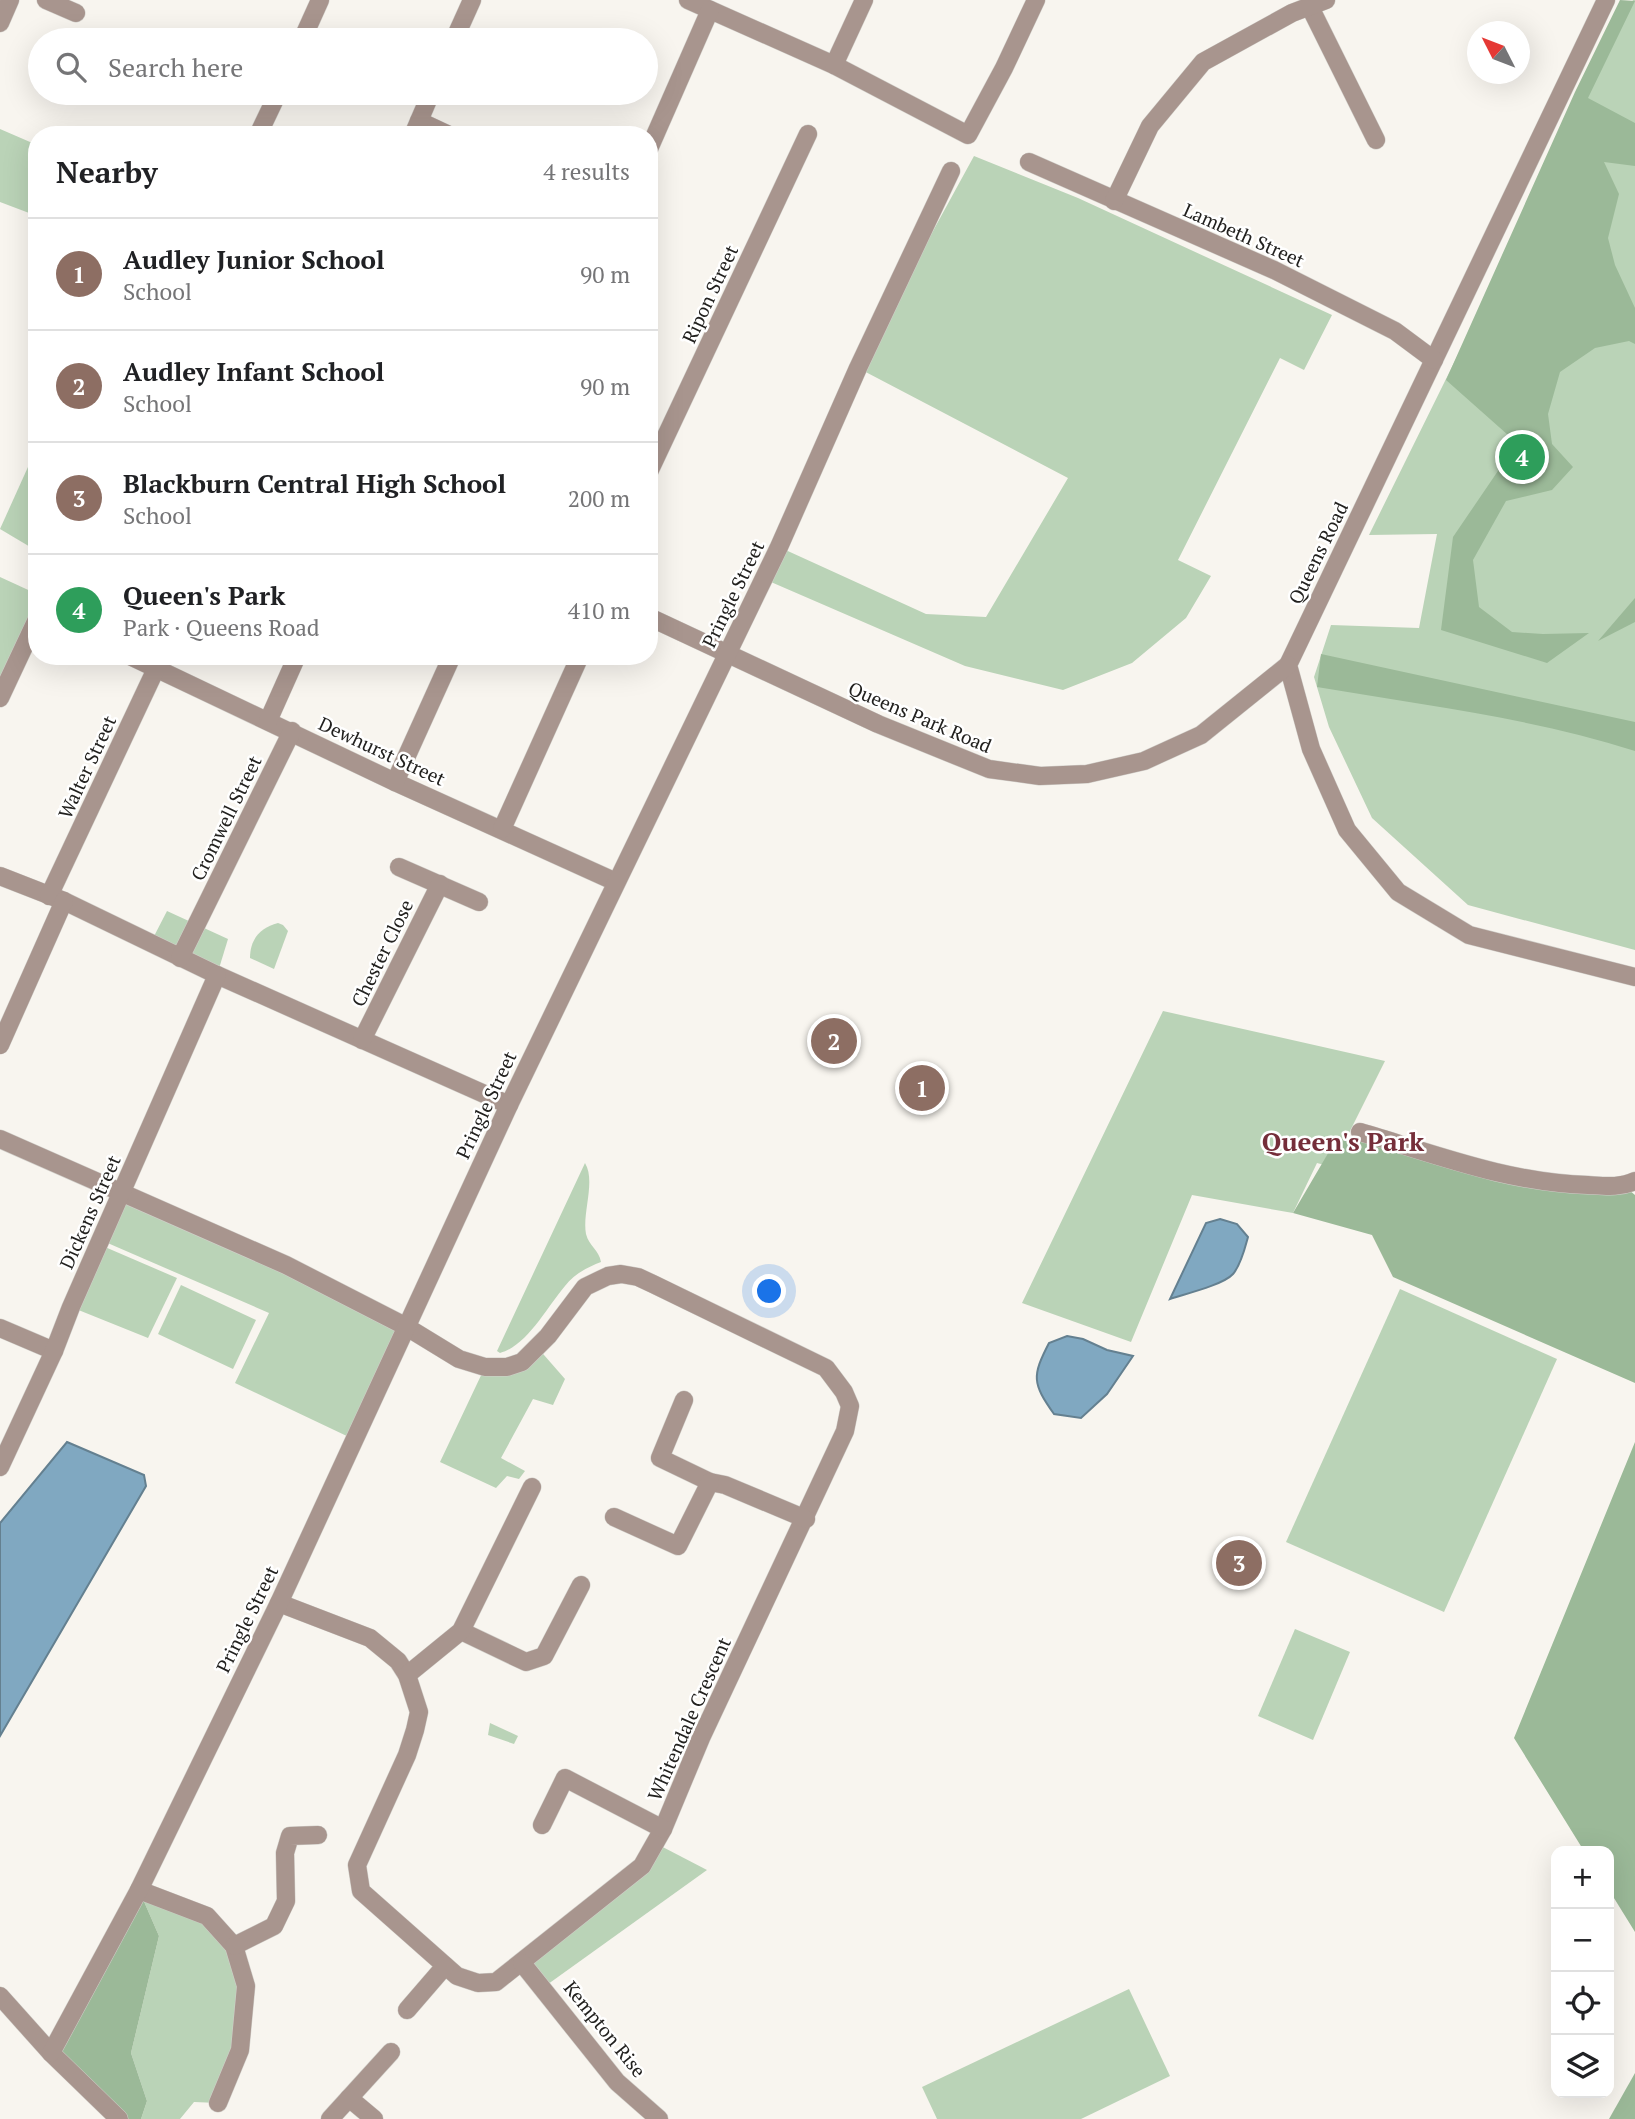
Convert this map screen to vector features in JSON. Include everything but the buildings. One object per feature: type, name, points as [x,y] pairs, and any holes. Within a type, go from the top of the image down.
[{"type":"street","points":[[0,23],[10,0]]},
{"type":"street","points":[[46,0],[76,13]]},
{"type":"street","points":[[307,28],[320,0]]},
{"type":"street","points":[[459,28],[472,0]]},
{"type":"street","points":[[688,0],[834,65],[968,135],[1036,0]]},
{"type":"street","points":[[834,65],[864,0]]},
{"type":"street","name":"Queens Road","points":[[1289,666],[1606,0]]},
{"type":"street","points":[[1114,201],[1150,126],[1202,62],[1290,7],[1318,4],[1376,140]]},
{"type":"street","points":[[658,128],[710,10]]},
{"type":"street","points":[[262,126],[272,105]]},
{"type":"street","points":[[417,126],[426,105]]},
{"type":"street","name":"Ripon Street","points":[[658,453],[808,134]]},
{"type":"street","name":"Lambeth Street","points":[[1029,162],[1274,270],[1395,331],[1434,360]]},
{"type":"street","name":"Pringle Street","points":[[51,2053],[139,1890],[279,1603],[509,1105],[779,547],[858,368],[951,171]]},
{"type":"street","name":"Queens Park Road","points":[[658,621],[870,721],[989,769],[1040,776],[1087,774],[1144,761],[1201,735],[1289,666]]},
{"type":"street","points":[[0,698],[28,638]]},
{"type":"street","name":"Walter Street","points":[[0,1045],[57,898],[158,665]]},
{"type":"street","name":"Dewhurst Street","points":[[165,665],[268,721],[616,882]]},
{"type":"street","points":[[268,721],[293,665]]},
{"type":"street","points":[[396,782],[448,665]]},
{"type":"street","points":[[502,829],[576,665]]},
{"type":"street","points":[[1289,666],[1311,749],[1347,830],[1398,892],[1469,935],[1635,977]]},
{"type":"street","name":"Cromwell Street","points":[[173,954],[198,923],[292,731]]},
{"type":"street","name":"Chester Close","points":[[399,867],[479,902]]},
{"type":"street","points":[[0,876],[57,898],[225,979],[509,1105]]},
{"type":"street","name":"Chester Close","points":[[362,1040],[440,884]]},
{"type":"street","name":"Dickens Street","points":[[0,1466],[54,1351],[208,995],[225,979]]},
{"type":"street","points":[[1360,1132],[1493,1172],[1554,1184],[1624,1186],[1635,1181]]},
{"type":"street","points":[[0,1139],[286,1265],[405,1326]]},
{"type":"street","name":"Whitendale Crescent","points":[[279,1603],[370,1638],[398,1661],[407,1675],[419,1712],[407,1755],[357,1865],[361,1891],[457,1976],[478,1983],[496,1982],[642,1866],[663,1829],[701,1738],[845,1432],[850,1406],[826,1368],[638,1277],[621,1274],[608,1276],[585,1287],[548,1336],[522,1363],[507,1367],[485,1367],[459,1359],[405,1326]]},
{"type":"street","points":[[0,1328],[54,1351]]},
{"type":"street","points":[[684,1401],[660,1458],[710,1482],[725,1485],[806,1519]]},
{"type":"street","points":[[614,1517],[678,1546],[710,1482]]},
{"type":"street","points":[[407,1675],[461,1631],[532,1487]]},
{"type":"street","points":[[461,1631],[526,1662],[544,1656],[581,1585]]},
{"type":"street","points":[[542,1825],[565,1778],[663,1829]]},
{"type":"street","points":[[234,1946],[274,1926],[286,1901],[285,1853],[290,1836],[318,1835]]},
{"type":"street","points":[[139,1890],[206,1916],[234,1946],[246,1986],[240,2050],[218,2103]]},
{"type":"street","name":"Kempton Rise","points":[[522,1963],[617,2082],[659,2119]]},
{"type":"street","points":[[407,2010],[445,1966]]},
{"type":"street","points":[[0,1996],[51,2053],[119,2119]]},
{"type":"street","points":[[330,2119],[391,2052]]},
{"type":"street","points":[[349,2098],[374,2119]]},
{"type":"green space","points":[[1620,0],[1635,1],[1588,98],[1635,123],[1635,166],[1604,162],[1619,194],[1608,238],[1615,265],[1635,308],[1635,344],[1629,341],[1595,348],[1560,372],[1548,414],[1552,444],[1573,467],[1552,490],[1506,501],[1473,560],[1479,607],[1512,632],[1589,633],[1547,663],[1441,630],[1453,537],[1517,443],[1446,380],[1575,92]]},
{"type":"green space","points":[[1633,0],[1635,950],[1468,905],[1372,818],[1329,727],[1314,677],[1331,625],[1419,628],[1437,534],[1369,535]]},
{"type":"green space","points":[[0,129],[28,141],[28,213],[0,202]]},
{"type":"green space","points":[[974,156],[1078,198],[1332,315],[1304,370],[1280,358],[1178,560],[1211,576],[1186,618],[1132,663],[1063,690],[965,666],[764,579],[779,547],[926,614],[986,617],[1068,478],[858,368]]},
{"type":"green space","points":[[28,467],[28,546],[0,529]]},
{"type":"green space","points":[[0,577],[28,590],[28,637],[0,696]]},
{"type":"green space","points":[[1635,598],[1635,622],[1598,641]]},
{"type":"green space","points":[[1321,654],[1635,722],[1635,751],[1517,721],[1317,687]]},
{"type":"green space","points":[[167,911],[228,939],[217,975],[150,944]]},
{"type":"green space","points":[[278,923],[288,931],[274,969],[250,958],[250,951],[257,935]]},
{"type":"green space","points":[[1163,1011],[1385,1061],[1332,1167],[1317,1163],[1293,1213],[1192,1195],[1131,1342],[1022,1303]]},
{"type":"green space","points":[[1337,1138],[1624,1186],[1635,1195],[1635,1383],[1393,1277],[1372,1235],[1293,1213]]},
{"type":"green space","points":[[585,1163],[589,1179],[586,1234],[601,1262],[573,1278],[528,1334],[519,1343],[500,1353],[497,1351]]},
{"type":"green space","points":[[121,1198],[405,1326],[351,1438],[235,1383],[269,1313],[103,1241]]},
{"type":"green space","points":[[98,1244],[177,1278],[148,1338],[71,1307]]},
{"type":"green space","points":[[181,1285],[256,1320],[233,1369],[158,1334]]},
{"type":"green space","points":[[1400,1289],[1557,1359],[1444,1612],[1286,1542]]},
{"type":"green space","points":[[537,1347],[565,1379],[553,1405],[533,1399],[501,1458],[525,1471],[519,1479],[507,1476],[496,1488],[440,1462],[485,1367]]},
{"type":"green space","points":[[1635,1442],[1635,1932],[1614,1898],[1614,1846],[1581,1846],[1514,1738]]},
{"type":"green space","points":[[1295,1629],[1350,1652],[1313,1740],[1258,1716]]},
{"type":"green space","points":[[490,1723],[518,1736],[514,1744],[488,1735]]},
{"type":"green space","points":[[655,1843],[707,1870],[544,1987],[522,1963]]},
{"type":"green space","points":[[139,1890],[207,1916],[234,1946],[246,1986],[240,2050],[218,2103],[194,2102],[180,2119],[141,2119],[147,2101],[131,2053],[159,1936]]},
{"type":"green space","points":[[139,1890],[159,1936],[131,2053],[147,2101],[141,2119],[119,2119],[51,2053]]},
{"type":"green space","points":[[1129,1989],[1170,2076],[1081,2119],[937,2119],[922,2087]]},
{"type":"green space","points":[[1635,2073],[1635,2119],[1609,2119]]},
{"type":"water","points":[[1220,1219],[1237,1224],[1248,1237],[1236,1270],[1221,1282],[1170,1299],[1206,1223]]},
{"type":"water","points":[[1067,1336],[1133,1356],[1107,1394],[1081,1418],[1054,1414],[1038,1387],[1037,1372],[1049,1343]]},
{"type":"water","points":[[67,1442],[144,1475],[146,1486],[0,1736],[0,1523]]},
{"type":"place","name":"Queen's Park","points":[[1522,457]]},
{"type":"place","name":"Audley Infant School","points":[[834,1041]]},
{"type":"place","name":"Audley Junior School","points":[[922,1088]]},
{"type":"place","name":"Blackburn Central High School","points":[[1239,1563]]},
{"type":"district","name":"Queen's Park","points":[[1343,1142]]}]
